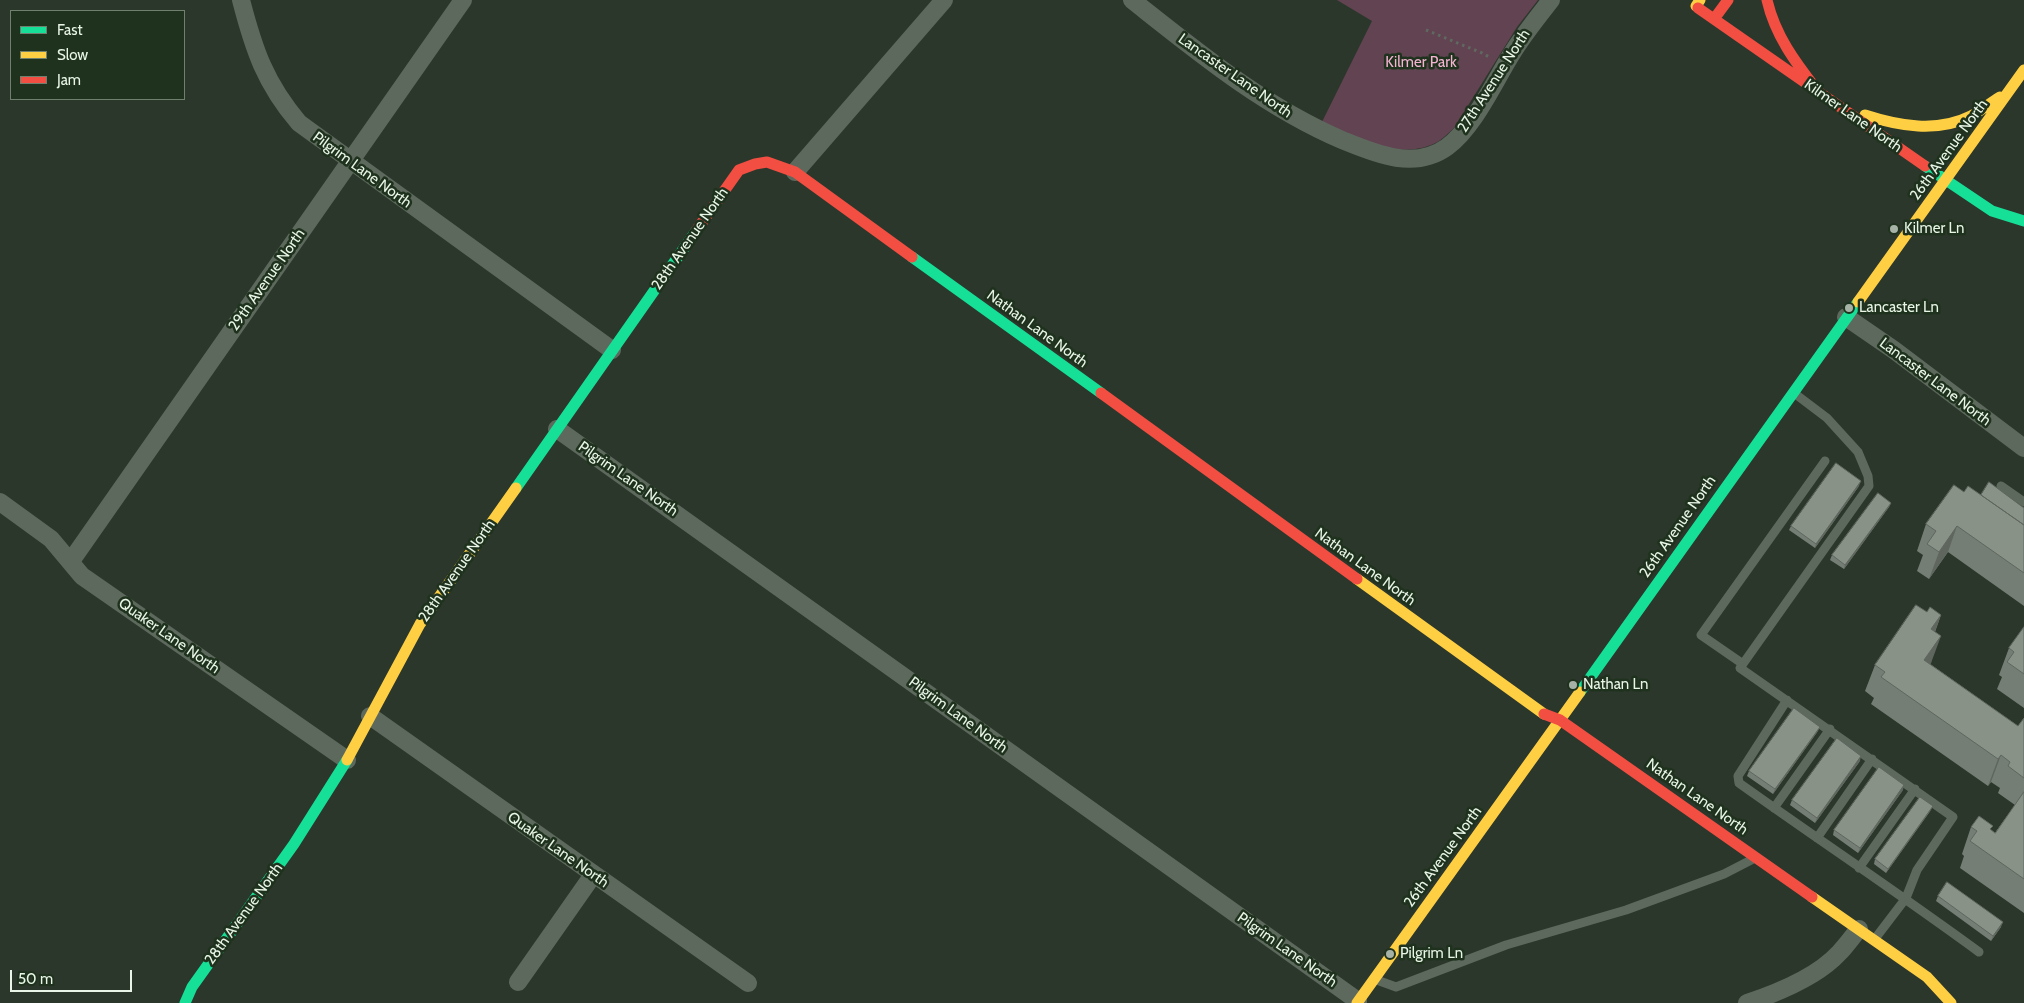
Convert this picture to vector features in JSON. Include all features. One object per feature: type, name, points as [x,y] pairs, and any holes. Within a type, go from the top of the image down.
[{"type":"main road","points":[[1714,19],[1728,0]]},
{"type":"main road","points":[[1767,0],[1776,32],[1795,62],[1817,90]]},
{"type":"main road","name":"Kilmer Lane North","points":[[1694,2],[1714,19],[1946,181],[1992,211],[2024,221]]},
{"type":"main road","name":"26th Avenue North","points":[[1358,1002],[1792,392],[1946,181],[2024,70]]},
{"type":"main road","points":[[1842,107],[1891,124],[1932,128],[1965,119],[2010,90]]},
{"type":"main road","name":"Nathan Lane North","points":[[759,161],[778,163],[796,172],[1544,714],[1560,720],[1927,977],[1950,1003]]},
{"type":"main road","name":"28th Avenue North","points":[[185,1003],[192,987],[294,844],[347,760],[420,624],[739,170],[759,161]]},
{"type":"street","name":"Pilgrim Lane North","points":[[241,0],[260,65],[283,105],[299,123],[350,162],[612,350]]},
{"type":"street","name":"29th Avenue North","points":[[70,561],[463,0]]},
{"type":"street","points":[[796,172],[944,0]]},
{"type":"street","name":"Lancaster Lane North","points":[[1132,0],[1246,87],[1290,115],[1378,154],[1402,158]]},
{"type":"street","name":"27th Avenue North","points":[[1402,158],[1420,158],[1432,154],[1446,148],[1464,132],[1531,25],[1551,0]]},
{"type":"street","name":"Lancaster Lane North","points":[[1846,317],[1894,350],[2024,448]]},
{"type":"street","name":"Pilgrim Lane North","points":[[557,429],[1358,1002]]},
{"type":"street","name":"Quaker Lane North","points":[[0,502],[51,539],[82,576],[347,760]]},
{"type":"street","name":"Quaker Lane North","points":[[370,716],[748,983]]},
{"type":"street","points":[[518,982],[593,875]]},
{"type":"street","points":[[1747,1003],[1770,995],[1809,975],[1838,955],[1858,929]]},
{"type":"lane","points":[[1792,392],[1827,418],[1858,452],[1868,476],[1869,486],[1740,668],[1954,817],[1917,870],[1906,898],[1874,940]]},
{"type":"lane","points":[[1743,664],[1701,635],[1825,461]]},
{"type":"lane","points":[[2001,486],[2024,502]]},
{"type":"lane","points":[[1787,700],[1738,776],[1739,783],[1859,868],[1906,898],[1979,952]]},
{"type":"lane","points":[[1774,808],[1830,729]]},
{"type":"lane","points":[[1817,838],[1872,759]]},
{"type":"lane","points":[[1859,868],[1915,789]]},
{"type":"lane","points":[[1374,979],[1396,986],[1506,945],[1626,910],[1724,874],[1756,857]]},
{"type":"path","points":[[1426,30],[1482,53],[1504,67]]},
{"type":"green space","name":"Kilmer Park","points":[[1337,0],[1538,0],[1517,27],[1454,128],[1439,141],[1410,150],[1379,146],[1321,124],[1372,21]]},
{"type":"building","points":[[1836,463],[1861,481],[1816,544],[1791,526]]},
{"type":"building","points":[[1989,482],[2024,508],[2024,525],[1981,495]]},
{"type":"building","points":[[1954,485],[1964,492],[1968,486],[2024,525],[2024,573],[1957,526],[1939,552],[1927,544],[1936,531],[1926,524]]},
{"type":"building","points":[[1878,493],[1891,503],[1845,565],[1832,555]]},
{"type":"building","points":[[1916,605],[1927,612],[1930,607],[1941,615],[1931,629],[1941,636],[1924,660],[2018,726],[2024,718],[2024,778],[2008,766],[2010,762],[2001,755],[1998,759],[1881,677],[1885,672],[1875,665]]},
{"type":"building","points":[[2024,627],[2024,674],[2007,662],[2014,652],[2009,648]]},
{"type":"building","points":[[1794,708],[1820,727],[1775,789],[1749,771]]},
{"type":"building","points":[[1837,738],[1861,756],[1817,818],[1792,800]]},
{"type":"building","points":[[1879,767],[1904,785],[1860,848],[1834,830]]},
{"type":"building","points":[[2024,792],[2024,879],[1970,841],[1977,831],[1971,827],[1979,816],[1993,826],[1990,829],[1995,833]]},
{"type":"building","points":[[1920,797],[1933,806],[1888,869],[1875,859]]},
{"type":"building","points":[[1947,882],[2003,922],[1993,936],[1938,896]]},
{"type":"traffic: fast","points":[[1925,166],[1992,211],[2024,221]]},
{"type":"traffic: fast","points":[[516,488],[696,231]]},
{"type":"traffic: fast","points":[[912,257],[1101,393]]},
{"type":"traffic: fast","points":[[1580,692],[1858,302]]},
{"type":"traffic: fast","points":[[185,1003],[192,987],[294,844],[347,760]]},
{"type":"traffic: slow","points":[[1696,6],[1700,0]]},
{"type":"traffic: slow","points":[[1858,302],[2024,70]]},
{"type":"traffic: slow","points":[[1865,115],[1905,125],[1945,125],[1971,116],[2000,97]]},
{"type":"traffic: slow","points":[[347,760],[420,624],[516,488]]},
{"type":"traffic: slow","points":[[1357,579],[1544,714]]},
{"type":"traffic: slow","points":[[1357,1003],[1580,692]]},
{"type":"traffic: slow","points":[[1812,897],[1927,977],[1951,1003]]},
{"type":"traffic: jam","points":[[1714,19],[1728,0]]},
{"type":"traffic: jam","points":[[1767,0],[1775,25],[1781,36],[1817,90]]},
{"type":"traffic: jam","points":[[1698,8],[1925,166]]},
{"type":"traffic: jam","points":[[696,231],[739,170],[767,162],[795,172],[912,257]]},
{"type":"traffic: jam","points":[[1101,393],[1357,579]]},
{"type":"traffic: jam","points":[[1544,714],[1560,720],[1812,897]]},
{"type":"place","name":"Kilmer Ln","points":[[1894,229]]},
{"type":"place","name":"Lancaster Ln","points":[[1849,308]]},
{"type":"place","name":"Nathan Ln","points":[[1573,685]]},
{"type":"place","name":"Pilgrim Ln","points":[[1390,954]]}]
